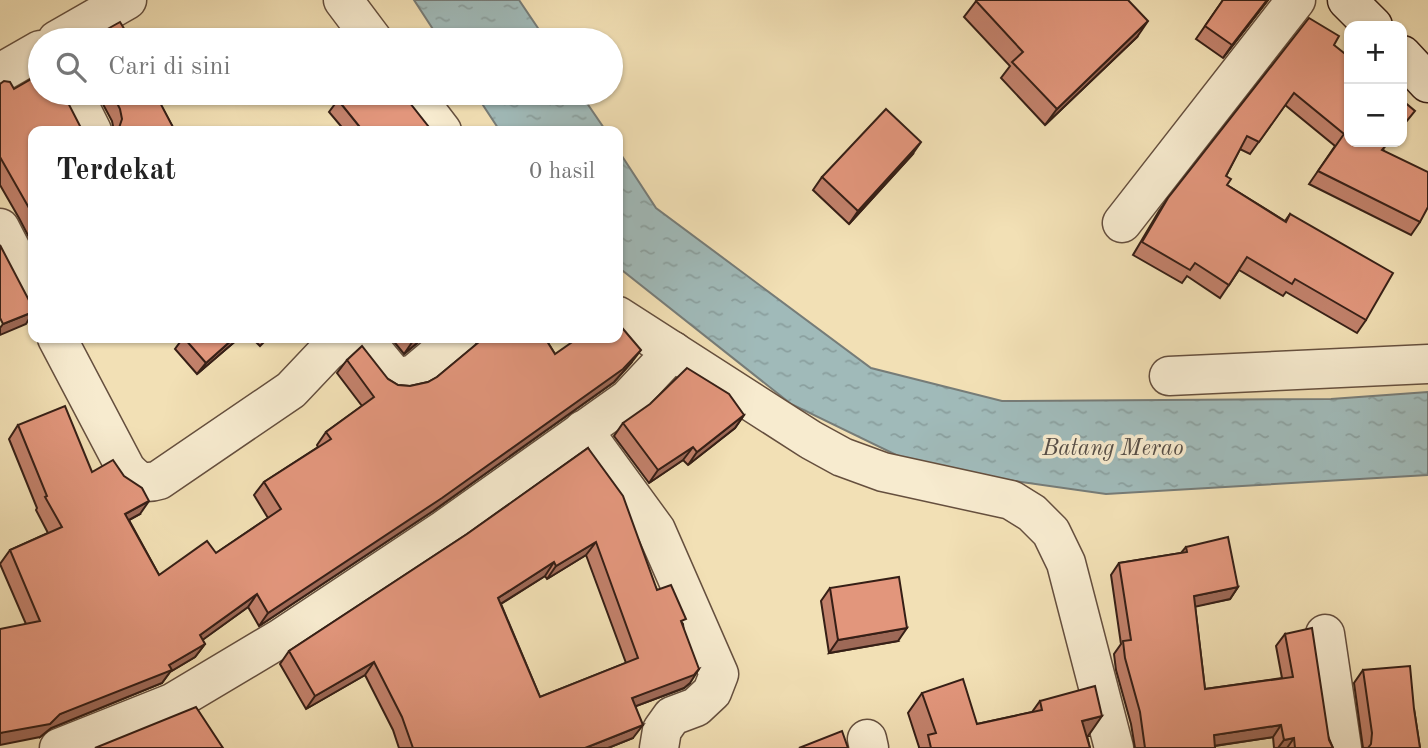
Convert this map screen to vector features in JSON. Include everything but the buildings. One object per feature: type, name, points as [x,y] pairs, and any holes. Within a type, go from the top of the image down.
[{"type":"street","points":[[78,28],[127,0]]},
{"type":"street","points":[[343,0],[364,28]]},
{"type":"street","points":[[1122,223],[1296,0]]},
{"type":"street","points":[[1347,0],[1368,21]]},
{"type":"street","points":[[0,73],[28,57]]},
{"type":"street","points":[[1407,60],[1428,83]]},
{"type":"street","points":[[79,105],[90,126]]},
{"type":"street","points":[[422,105],[438,126]]},
{"type":"street","points":[[0,228],[28,282]]},
{"type":"street","points":[[623,319],[811,440],[842,457],[883,472],[1011,500],[1032,513],[1051,532],[1066,563],[1114,748]]},
{"type":"street","points":[[60,343],[126,469],[136,480],[147,484],[159,480],[291,390],[338,343]]},
{"type":"street","points":[[367,343],[396,377],[414,374],[451,343]]},
{"type":"street","points":[[59,748],[172,703],[281,638],[445,529],[628,399],[673,351]]},
{"type":"street","points":[[1169,376],[1428,365]]},
{"type":"street","points":[[583,430],[656,530],[719,674],[712,692],[696,707],[672,716],[662,730],[659,748]]},
{"type":"street","points":[[1325,634],[1342,748]]},
{"type":"water","points":[[414,0],[519,0],[538,28],[432,28]]},
{"type":"water","points":[[483,105],[588,105],[603,126],[497,126]]},
{"type":"water","name":"Batang Merao","points":[[623,158],[656,208],[871,368],[1002,401],[1331,399],[1428,392],[1428,475],[1106,494],[923,468],[791,404],[623,271]]}]
